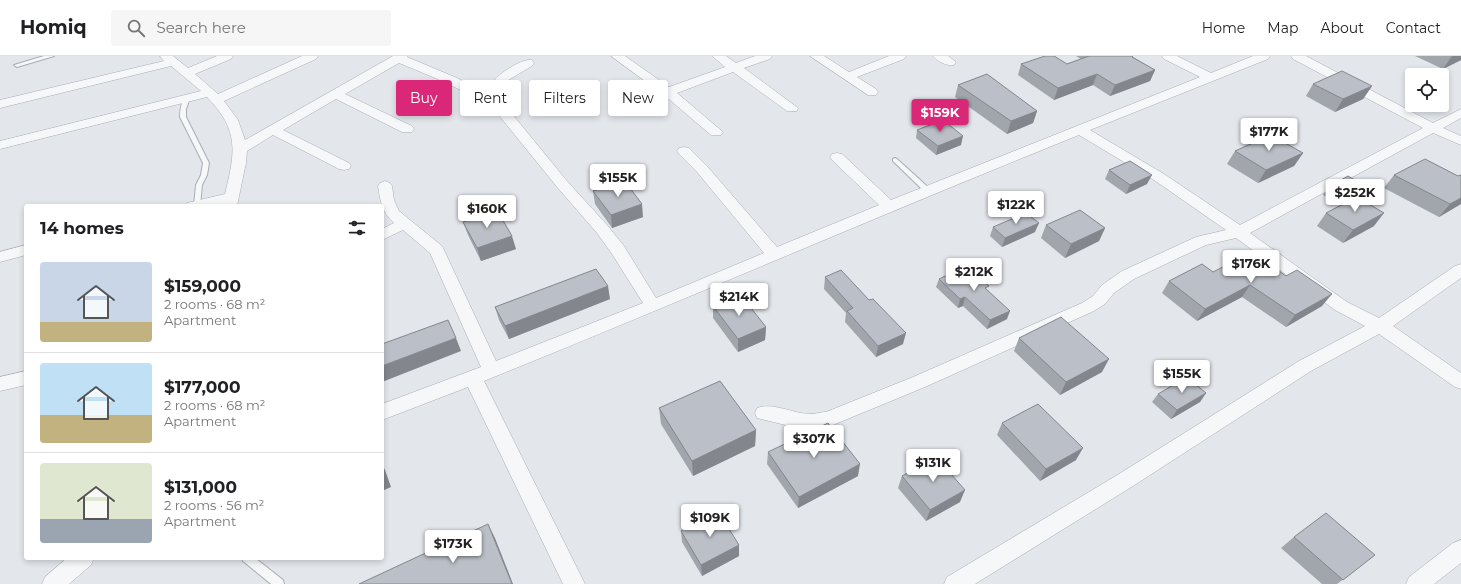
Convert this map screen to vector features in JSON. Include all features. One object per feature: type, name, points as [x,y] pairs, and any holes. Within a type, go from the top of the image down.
[{"type":"street","points":[[186,73],[227,56]]},
{"type":"street","points":[[0,145],[186,98],[213,96],[312,56]]},
{"type":"street","points":[[617,56],[651,80]]},
{"type":"street","points":[[718,56],[792,108]]},
{"type":"street","points":[[668,92],[766,56]]},
{"type":"street","points":[[816,56],[872,92]]},
{"type":"street","points":[[849,76],[900,56]]},
{"type":"street","points":[[939,56],[950,62]]},
{"type":"street","points":[[1168,56],[1211,78]]},
{"type":"street","points":[[384,411],[492,371],[653,306],[928,191],[1264,56]]},
{"type":"street","points":[[1297,56],[1433,128],[1461,141]]},
{"type":"street","points":[[240,149],[400,57],[460,84]]},
{"type":"street","points":[[0,104],[169,59],[213,96],[228,113],[236,127],[240,149],[239,165],[231,202],[206,204]]},
{"type":"street","points":[[500,80],[528,63]]},
{"type":"street","points":[[668,92],[716,132]]},
{"type":"street","points":[[336,94],[407,129]]},
{"type":"street","points":[[764,412],[812,422],[834,416],[919,382],[1088,307],[1098,300],[1116,282],[1135,272],[1201,241],[1239,232],[1461,113]]},
{"type":"street","points":[[507,116],[562,184],[602,229],[618,250],[653,306]]},
{"type":"street","points":[[273,130],[344,166]]},
{"type":"street","points":[[1080,130],[1159,177],[1239,232],[1341,306],[1380,326],[1461,382]]},
{"type":"street","points":[[684,151],[702,169],[775,255]]},
{"type":"street","points":[[837,157],[890,207]]},
{"type":"street","points":[[385,186],[387,200],[393,214],[436,250],[492,371]]},
{"type":"street","points":[[384,234],[405,223]]},
{"type":"street","points":[[0,257],[24,251]]},
{"type":"street","points":[[955,584],[1126,480],[1305,366],[1380,326],[1461,270]]},
{"type":"street","points":[[0,384],[24,378]]},
{"type":"street","points":[[473,378],[574,584]]},
{"type":"street","points":[[1417,584],[1461,550]]},
{"type":"street","points":[[53,584],[81,560]]},
{"type":"lane","points":[[17,65],[51,56]]},
{"type":"lane","points":[[186,98],[183,109],[183,117],[206,164],[194,204]]},
{"type":"lane","points":[[895,160],[928,191]]},
{"type":"lane","points":[[249,560],[279,584]]},
{"type":"building","points":[[1045,56],[1054,56],[1067,64],[1089,56],[1133,56],[1132,57],[1155,70],[1115,85],[1097,74],[1058,88],[1021,64]]},
{"type":"building","points":[[1342,71],[1372,86],[1343,99],[1313,84]]},
{"type":"building","points":[[987,74],[1037,111],[1011,121],[958,85]]},
{"type":"building","points":[[943,120],[963,136],[938,146],[917,130]]},
{"type":"building","points":[[1271,135],[1303,153],[1266,170],[1235,151]]},
{"type":"building","points":[[1425,159],[1458,176],[1461,175],[1461,198],[1450,204],[1394,175]]},
{"type":"building","points":[[1130,161],[1152,175],[1130,185],[1109,170]]},
{"type":"building","points":[[1348,176],[1377,193],[1363,200],[1357,197],[1353,199],[1330,186]]},
{"type":"building","points":[[624,180],[642,204],[611,215],[593,191]]},
{"type":"building","points":[[1357,197],[1384,213],[1353,230],[1326,213]]},
{"type":"building","points":[[497,210],[512,236],[477,248],[463,222]]},
{"type":"building","points":[[1080,210],[1105,228],[1071,244],[1046,225]]},
{"type":"building","points":[[1026,213],[1039,223],[1005,238],[993,227]]},
{"type":"building","points":[[1252,252],[1286,276],[1297,270],[1332,294],[1295,315],[1250,285],[1205,309],[1169,281],[1202,264],[1213,272]]},
{"type":"building","points":[[966,266],[989,286],[985,288],[1010,311],[990,320],[965,297],[960,299],[939,279]]},
{"type":"building","points":[[596,269],[608,286],[505,326],[495,307]]},
{"type":"building","points":[[841,270],[869,300],[873,299],[906,333],[878,346],[847,311],[853,308],[825,277]]},
{"type":"building","points":[[740,294],[766,327],[738,339],[713,306]]},
{"type":"building","points":[[1061,317],[1109,359],[1066,382],[1019,338]]},
{"type":"building","points":[[448,320],[456,338],[384,365],[384,343]]},
{"type":"building","points":[[1187,377],[1206,393],[1177,410],[1158,394]]},
{"type":"building","points":[[720,381],[756,430],[692,461],[659,408]]},
{"type":"building","points":[[1038,404],[1083,448],[1046,469],[1002,423]]},
{"type":"building","points":[[828,423],[860,464],[799,497],[768,452]]},
{"type":"building","points":[[936,457],[965,490],[930,510],[902,476]]},
{"type":"building","points":[[718,511],[739,545],[701,565],[681,531]]},
{"type":"building","points":[[1326,513],[1375,555],[1343,580],[1294,537]]},
{"type":"building","points":[[488,524],[512,584],[359,584]]}]
